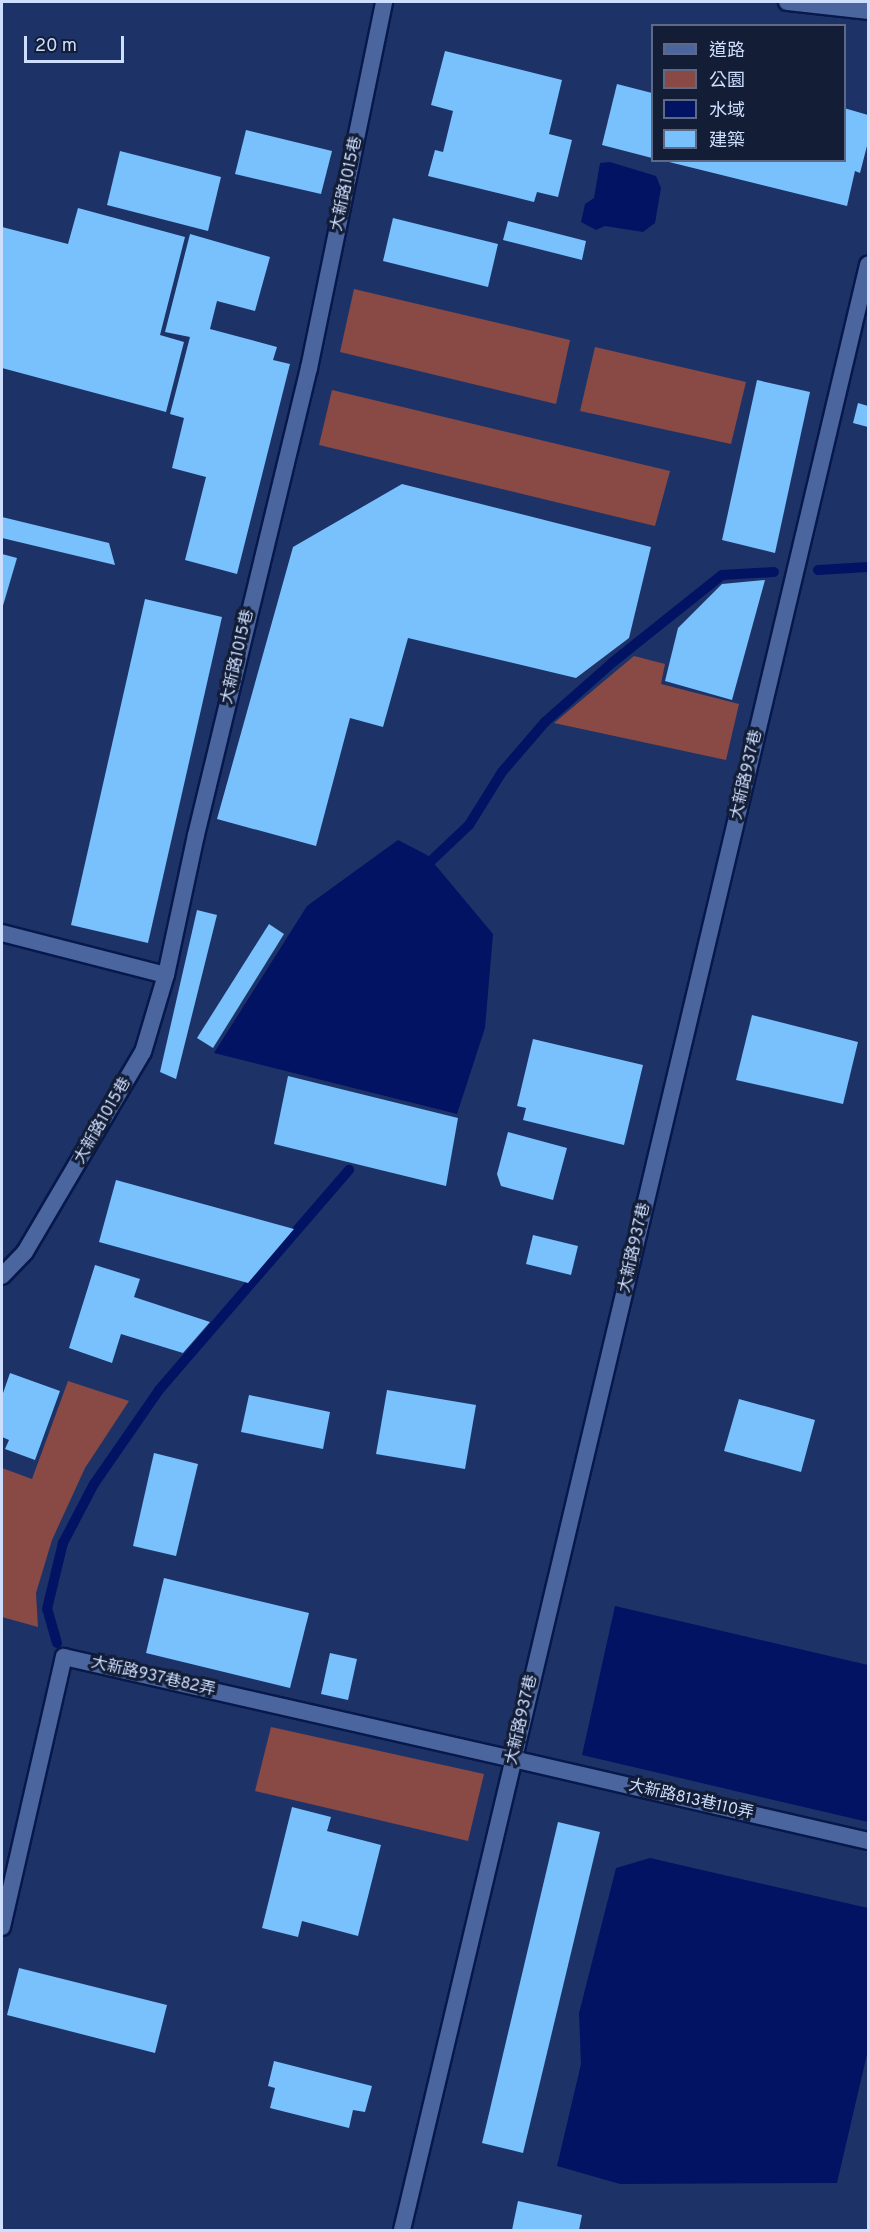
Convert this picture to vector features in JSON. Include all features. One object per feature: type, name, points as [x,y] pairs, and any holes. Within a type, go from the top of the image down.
[{"type":"street","name":"大新路1015巷","points":[[2,1276],[25,1252],[143,1052],[166,975],[196,835],[309,368],[384,2]]},
{"type":"street","points":[[787,2],[868,11]]},
{"type":"street","name":"大新路937巷","points":[[402,2230],[868,265]]},
{"type":"street","points":[[2,933],[166,975]]},
{"type":"street","name":"大新路937巷82弄","points":[[2,1927],[64,1657],[513,1759]]},
{"type":"street","name":"大新路813巷110弄","points":[[513,1759],[868,1841]]},
{"type":"green space","points":[[354,289],[570,340],[556,404],[340,352]]},
{"type":"green space","points":[[595,347],[746,382],[731,444],[580,411]]},
{"type":"green space","points":[[332,390],[670,471],[655,526],[319,445]]},
{"type":"green space","points":[[634,656],[665,664],[661,684],[739,704],[726,760],[554,723]]},
{"type":"green space","points":[[68,1381],[129,1401],[85,1468],[52,1540],[36,1593],[38,1627],[2,1617],[2,1468],[32,1479]]},
{"type":"green space","points":[[271,1727],[484,1774],[468,1841],[255,1791]]},
{"type":"water","points":[[610,162],[656,176],[661,188],[655,223],[643,232],[605,226],[596,230],[581,222],[585,204],[594,198],[600,163]]},
{"type":"water","points":[[398,840],[427,855],[493,934],[485,1028],[457,1114],[214,1053],[307,906]]},
{"type":"water","points":[[615,1606],[868,1665],[868,1822],[582,1755]]},
{"type":"water","points":[[650,1858],[868,1908],[868,2050],[837,2183],[620,2184],[557,2166],[581,2064],[579,2013],[616,1868]]},
{"type":"building","points":[[445,51],[562,80],[549,134],[572,140],[558,197],[537,192],[534,202],[428,176],[435,150],[443,152],[453,111],[431,105]]},
{"type":"building","points":[[617,84],[651,93],[651,158],[602,145]]},
{"type":"building","points":[[846,109],[868,115],[868,142],[860,173],[855,171],[847,206],[669,162],[846,162]]},
{"type":"building","points":[[246,130],[332,151],[321,194],[235,174]]},
{"type":"building","points":[[120,151],[221,177],[208,231],[107,205]]},
{"type":"building","points":[[78,208],[185,237],[160,335],[184,342],[166,412],[2,368],[2,227],[68,244]]},
{"type":"building","points":[[393,218],[498,244],[488,287],[383,261]]},
{"type":"building","points":[[508,221],[586,241],[582,260],[503,240]]},
{"type":"building","points":[[190,234],[270,257],[255,311],[217,301],[210,329],[277,347],[273,360],[290,364],[237,574],[185,560],[206,477],[172,468],[184,418],[170,414],[190,337],[165,332]]},
{"type":"building","points":[[757,380],[810,392],[775,553],[722,540]]},
{"type":"building","points":[[858,403],[868,406],[868,427],[853,423]]},
{"type":"building","points":[[402,484],[651,547],[629,638],[576,678],[408,638],[383,727],[350,718],[316,846],[217,819],[293,547]]},
{"type":"building","points":[[2,517],[109,543],[115,565],[2,538]]},
{"type":"building","points":[[2,554],[17,558],[2,609]]},
{"type":"building","points":[[765,580],[732,700],[665,681],[678,628],[722,584]]},
{"type":"building","points":[[145,599],[222,617],[148,943],[71,925]]},
{"type":"building","points":[[197,910],[217,915],[176,1079],[160,1072]]},
{"type":"building","points":[[269,924],[284,934],[213,1048],[197,1038]]},
{"type":"building","points":[[752,1015],[858,1042],[843,1104],[736,1080]]},
{"type":"building","points":[[533,1039],[643,1065],[624,1145],[523,1120],[526,1108],[517,1106]]},
{"type":"building","points":[[288,1076],[458,1118],[446,1186],[274,1144]]},
{"type":"building","points":[[508,1132],[567,1148],[553,1200],[501,1186],[497,1174]]},
{"type":"building","points":[[116,1180],[294,1229],[248,1283],[99,1242]]},
{"type":"building","points":[[533,1235],[578,1246],[571,1275],[526,1264]]},
{"type":"building","points":[[95,1265],[140,1279],[134,1297],[210,1322],[183,1353],[121,1334],[112,1363],[69,1348]]},
{"type":"building","points":[[10,1373],[60,1391],[35,1460],[5,1449],[9,1440],[2,1437],[2,1396]]},
{"type":"building","points":[[387,1390],[476,1405],[465,1469],[376,1454]]},
{"type":"building","points":[[249,1395],[330,1412],[323,1449],[241,1432]]},
{"type":"building","points":[[739,1399],[815,1420],[801,1472],[724,1451]]},
{"type":"building","points":[[154,1453],[198,1464],[176,1556],[133,1546]]},
{"type":"building","points":[[164,1578],[309,1613],[290,1688],[146,1653]]},
{"type":"building","points":[[330,1653],[357,1659],[348,1700],[321,1694]]},
{"type":"building","points":[[292,1807],[331,1817],[327,1831],[381,1845],[358,1936],[302,1921],[298,1937],[262,1928]]},
{"type":"building","points":[[558,1822],[600,1832],[523,2153],[482,2143]]},
{"type":"building","points":[[19,1968],[167,2005],[155,2053],[7,2015]]},
{"type":"building","points":[[274,2061],[372,2086],[365,2112],[353,2110],[349,2128],[270,2108],[275,2088],[268,2086]]},
{"type":"building","points":[[518,2201],[582,2215],[579,2230],[512,2230]]},
{"type":"waterway","points":[[818,570],[868,567]]},
{"type":"waterway","points":[[432,860],[469,825],[502,772],[545,722],[613,662],[722,575],[774,572]]},
{"type":"waterway","points":[[57,1643],[47,1609],[63,1543],[94,1484],[159,1390],[349,1170]]}]
